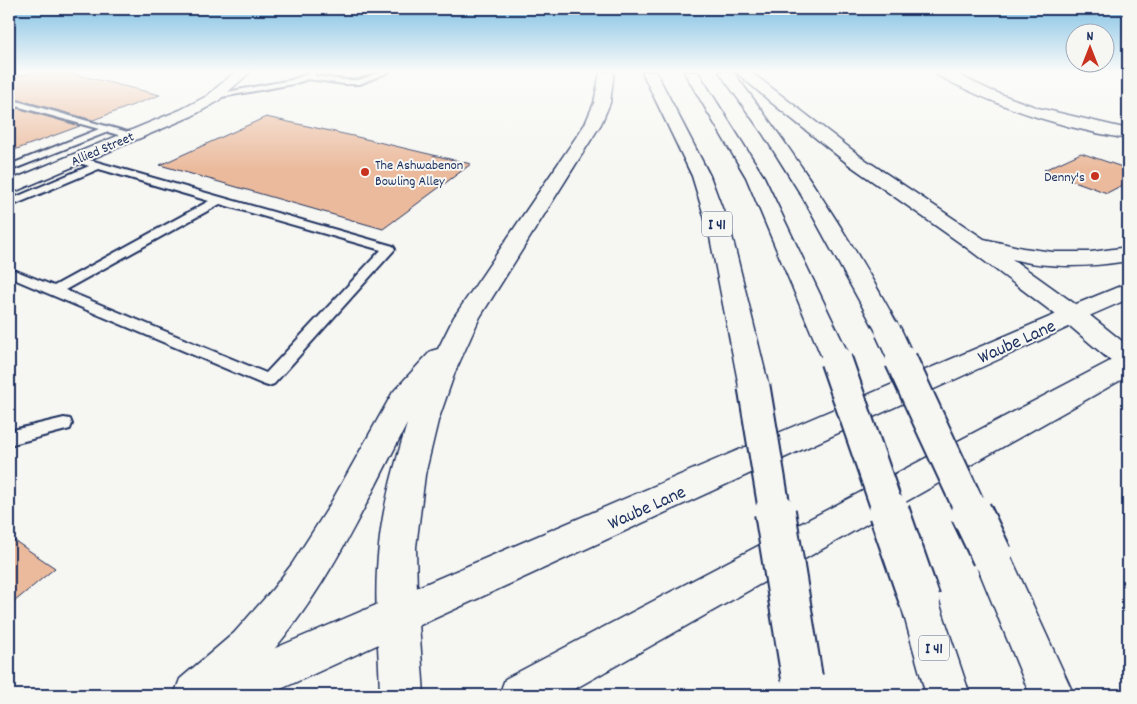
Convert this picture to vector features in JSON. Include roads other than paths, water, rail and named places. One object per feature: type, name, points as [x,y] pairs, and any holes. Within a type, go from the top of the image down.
[{"type":"main road","name":"Allied Street","points":[[9,188],[186,113],[200,105]]},
{"type":"main road","points":[[402,695],[397,547],[408,475],[423,421],[451,348],[479,297],[593,124],[601,105]]},
{"type":"main road","name":"I 41","points":[[666,105],[701,176],[720,232],[754,387],[803,687]]},
{"type":"main road","name":"I 41","points":[[711,105],[755,178],[834,353],[920,602],[948,695]]},
{"type":"main road","points":[[750,105],[780,146],[832,226],[888,332],[992,556],[1052,695]]},
{"type":"main road","points":[[782,105],[854,160],[971,240],[1072,315],[1128,360]]},
{"type":"main road","points":[[1012,105],[1071,122],[1128,134]]},
{"type":"main road","points":[[971,240],[1031,256],[1065,258],[1113,257],[1128,254]]},
{"type":"main road","name":"Waube Lane","points":[[219,695],[398,617],[1128,290]]},
{"type":"main road","points":[[196,695],[242,655],[267,629],[290,598],[324,545],[404,400],[418,382],[451,348]]},
{"type":"main road","points":[[521,695],[1128,364]]},
{"type":"lane","points":[[23,105],[132,136]]},
{"type":"lane","points":[[9,168],[108,129]]},
{"type":"lane","points":[[9,272],[268,380],[389,249],[76,160]]},
{"type":"lane","points":[[9,204],[97,166]]},
{"type":"lane","points":[[9,175],[25,181]]},
{"type":"lane","points":[[54,291],[219,200]]},
{"type":"lane","points":[[9,438],[64,424]]},
{"type":"place","name":"The Ashwabenon Bowling Alley","points":[[365,172]]},
{"type":"place","name":"Denny's","points":[[1095,176]]}]
